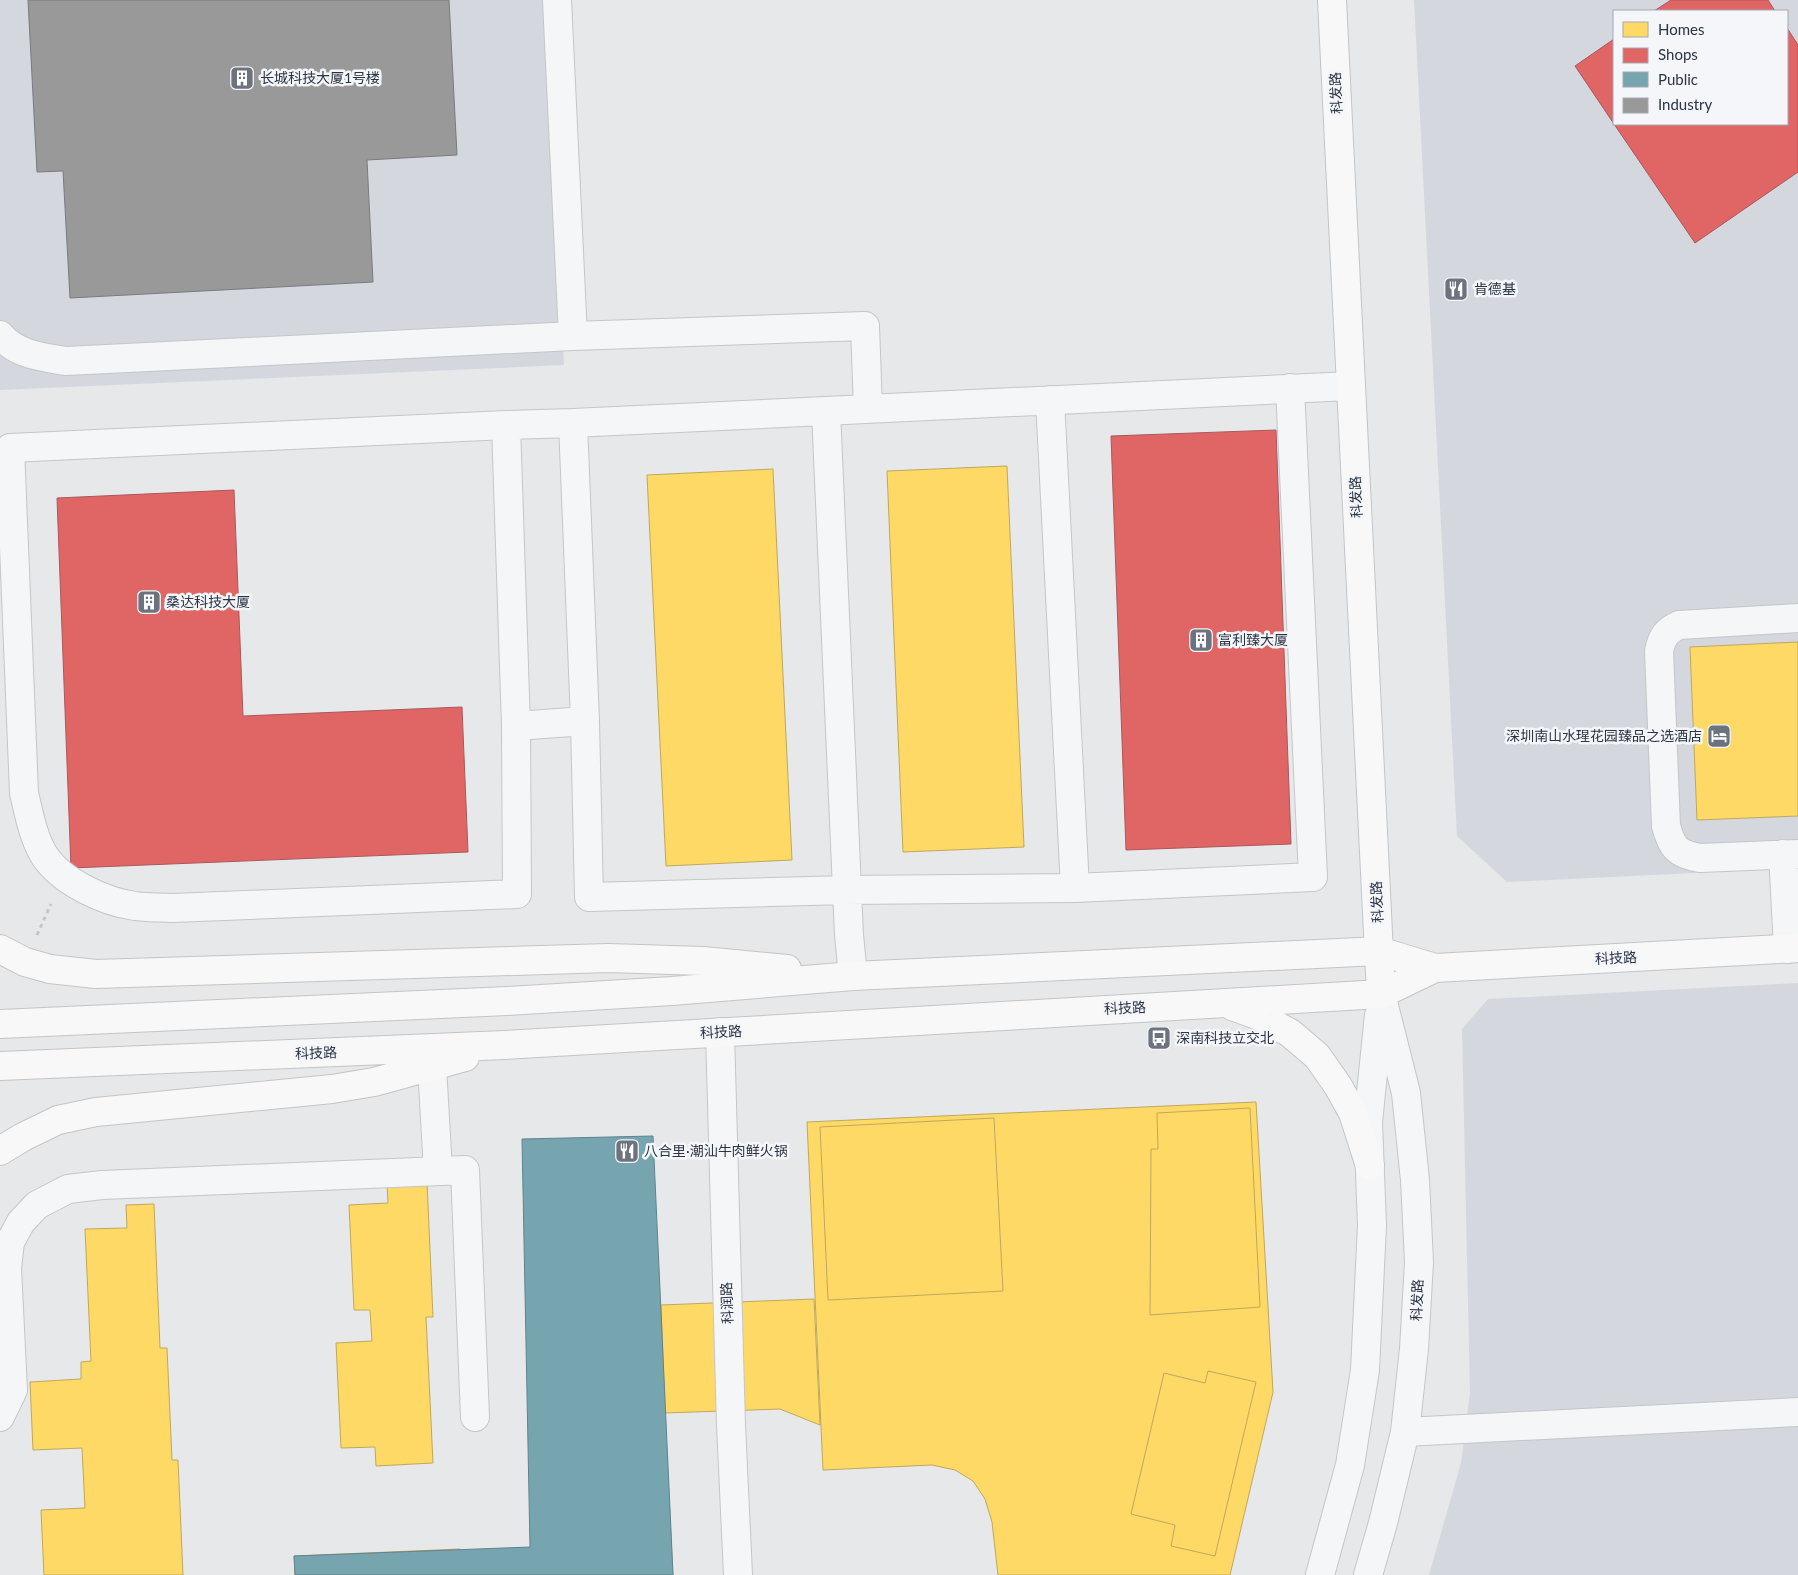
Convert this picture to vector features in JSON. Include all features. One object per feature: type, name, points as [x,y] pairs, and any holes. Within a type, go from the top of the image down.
[{"type":"main road","name":"科发路","points":[[1332,0],[1381,994]]},
{"type":"main road","name":"科技路","points":[[0,1024],[507,1001],[672,991],[853,976],[1378,951],[1435,968],[1793,948]]},
{"type":"main road","points":[[0,949],[25,962],[50,969],[96,974],[608,958],[704,961],[853,976]]},
{"type":"main road","name":"科技路","points":[[0,1066],[504,1045],[1381,994],[1435,968]]},
{"type":"main road","points":[[1224,1003],[1257,1015],[1290,1033],[1317,1056],[1338,1086],[1353,1113],[1370,1166]]},
{"type":"main road","points":[[0,1151],[23,1137],[58,1120],[96,1112],[332,1089],[374,1082],[504,1045]]},
{"type":"street","points":[[557,0],[573,336]]},
{"type":"street","points":[[0,335],[8,344],[32,355],[66,361],[573,336],[865,326],[868,409]]},
{"type":"street","points":[[506,425],[516,726],[517,894],[173,908],[135,906],[97,896],[64,876],[44,855],[33,828],[24,793],[10,448],[506,425],[573,423],[1350,386]]},
{"type":"street","points":[[573,423],[585,721],[589,897],[847,890],[1075,888],[1313,877],[1290,388]]},
{"type":"street","points":[[1050,400],[1075,888]]},
{"type":"street","points":[[826,410],[849,935],[853,976]]},
{"type":"street","points":[[1793,948],[1790,854],[1700,858],[1686,856],[1676,850],[1670,840],[1666,826],[1659,651],[1662,638],[1669,630],[1679,625],[1798,618]]},
{"type":"street","points":[[516,726],[585,721]]},
{"type":"street","name":"科发路","points":[[1320,1575],[1350,1466],[1365,1370],[1372,1225],[1368,1122],[1381,994]]},
{"type":"street","name":"科发路","points":[[1368,1575],[1405,1432],[1414,1349],[1419,1262],[1415,1180],[1406,1093],[1381,994]]},
{"type":"street","name":"科润路","points":[[720,1032],[731,1425],[738,1575]]},
{"type":"street","points":[[432,1066],[438,1171]]},
{"type":"street","points":[[0,1417],[13,1390],[7,1268],[10,1242],[21,1222],[37,1206],[68,1189],[102,1185],[465,1170],[475,1417]]},
{"type":"street","points":[[1405,1432],[1798,1412]]},
{"type":"path","points":[[25,962],[64,876]]},
{"type":"shaded area","points":[[0,0],[546,0],[564,365],[0,390]]},
{"type":"shaded area","points":[[1414,0],[1798,0],[1798,868],[1507,882],[1457,836]]},
{"type":"shaded area","points":[[1798,983],[1798,1575],[1429,1575],[1461,1463],[1470,1393],[1462,1029],[1488,999]]},
{"type":"building: Homes","points":[[1007,466],[1024,847],[903,852],[887,471]]},
{"type":"building: Homes","points":[[773,469],[792,860],[666,866],[647,475]]},
{"type":"building: Homes","name":"深圳南山水瑆花园臻品之选酒店","points":[[1798,642],[1798,816],[1697,820],[1690,647]]},
{"type":"building: Homes","points":[[1256,1102],[1273,1392],[1230,1575],[998,1575],[992,1522],[985,1499],[973,1481],[955,1470],[932,1465],[823,1470],[807,1122]]},
{"type":"building: Homes","points":[[1250,1108],[1260,1307],[1150,1315],[1151,1149],[1158,1149],[1157,1113]]},
{"type":"building: Homes","points":[[994,1118],[1003,1291],[828,1300],[820,1127]]},
{"type":"building: Homes","points":[[638,1139],[647,1335],[533,1342],[559,1142]]},
{"type":"building: Homes","points":[[427,1182],[433,1317],[426,1317],[433,1463],[376,1466],[375,1447],[341,1448],[336,1343],[372,1341],[370,1310],[354,1310],[349,1205],[388,1203],[387,1184]]},
{"type":"building: Homes","points":[[154,1204],[160,1348],[167,1348],[172,1460],[178,1460],[183,1575],[44,1575],[41,1510],[85,1508],[82,1448],[33,1450],[30,1382],[81,1379],[81,1362],[91,1361],[85,1229],[127,1228],[126,1205]]},
{"type":"building: Homes","points":[[814,1299],[820,1425],[780,1409],[665,1413],[661,1305]]},
{"type":"building: Homes","points":[[1208,1371],[1256,1382],[1215,1556],[1171,1546],[1175,1525],[1131,1514],[1164,1373],[1205,1383]]},
{"type":"building: Homes","points":[[667,1457],[673,1575],[580,1575],[574,1462]]},
{"type":"building: Homes","points":[[460,1549],[460,1575],[295,1575],[294,1556]]},
{"type":"building: Shops","points":[[1671,0],[1768,0],[1774,10],[1656,10]]},
{"type":"building: Shops","points":[[1788,30],[1798,45],[1798,172],[1695,243],[1615,125],[1788,125]]},
{"type":"building: Shops","points":[[1613,40],[1613,123],[1575,66]]},
{"type":"building: Shops","name":"富利臻大厦","points":[[1276,430],[1291,844],[1126,850],[1111,436]]},
{"type":"building: Shops","name":"桑达科技大厦","points":[[234,490],[243,716],[462,707],[468,852],[71,868],[57,498]]},
{"type":"building: Public","points":[[653,1136],[673,1575],[295,1575],[294,1556],[530,1547],[522,1139]]},
{"type":"building: Industry","name":"长城科技大厦1号楼","points":[[28,0],[449,0],[457,155],[367,160],[373,282],[70,298],[63,171],[37,172]]},
{"type":"place","name":"长城科技大厦1号楼","points":[[242,78]]},
{"type":"place","name":"肯德基","points":[[1456,289]]},
{"type":"place","name":"桑达科技大厦","points":[[149,602]]},
{"type":"place","name":"富利臻大厦","points":[[1201,640]]},
{"type":"place","name":"深圳南山水瑆花园臻品之选酒店","points":[[1719,736]]},
{"type":"place","name":"深南科技立交北","points":[[1159,1038]]},
{"type":"place","name":"八合里·潮汕牛肉鲜火锅","points":[[627,1151]]}]
